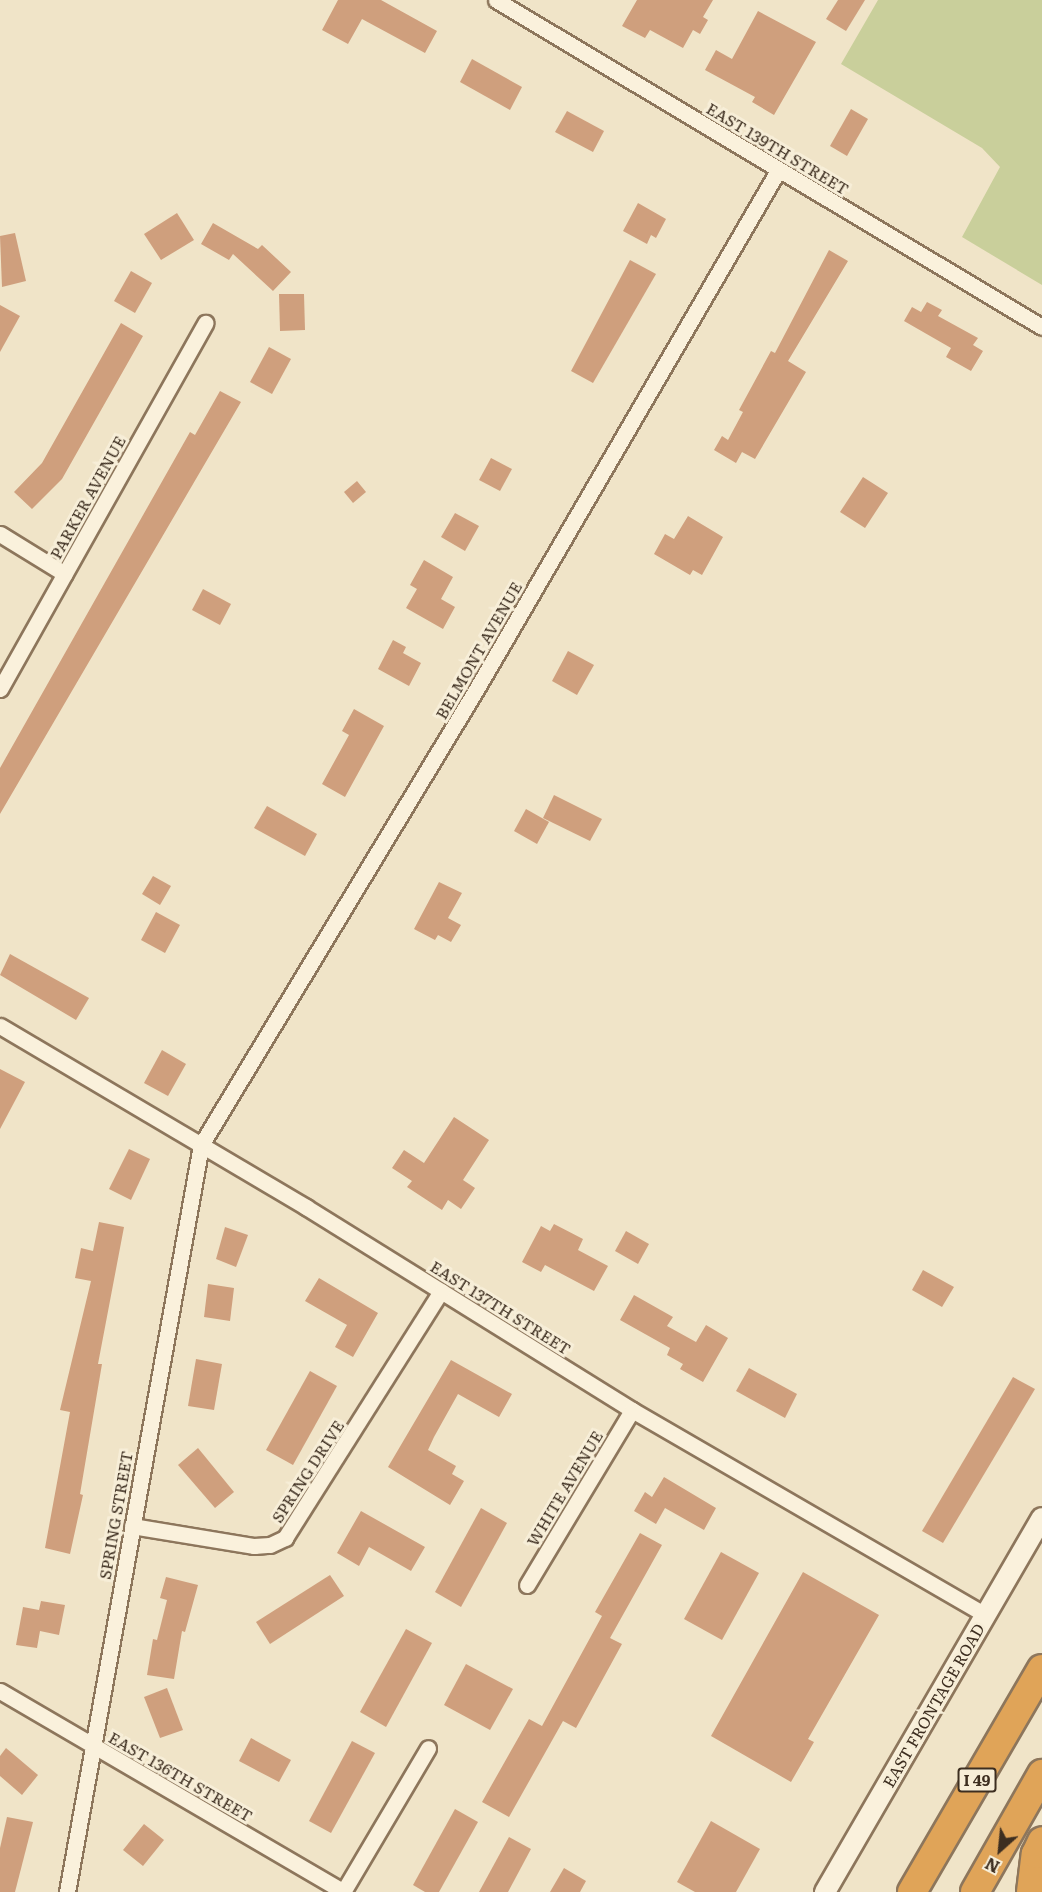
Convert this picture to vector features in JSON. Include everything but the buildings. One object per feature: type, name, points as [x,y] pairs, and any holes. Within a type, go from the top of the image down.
[{"type":"highway","name":"I 49","points":[[912,1892],[1042,1669]]},
{"type":"highway","points":[[975,1892],[1042,1774]]},
{"type":"highway","points":[[1031,1892],[1036,1854],[1042,1841]]},
{"type":"street","name":"EAST 139TH STREET","points":[[496,0],[1042,327]]},
{"type":"street","name":"BELMONT AVENUE","points":[[201,1145],[477,688],[778,169]]},
{"type":"street","name":"PARKER AVENUE","points":[[0,689],[205,323]]},
{"type":"street","points":[[0,534],[65,574]]},
{"type":"street","name":"EAST 137TH STREET","points":[[0,1026],[201,1145],[632,1410],[985,1615]]},
{"type":"street","name":"SPRING STREET","points":[[67,1892],[91,1744],[201,1145]]},
{"type":"street","name":"SPRING DRIVE","points":[[132,1526],[254,1546],[270,1545],[285,1538],[296,1526],[441,1291]]},
{"type":"street","name":"WHITE AVENUE","points":[[527,1585],[632,1410]]},
{"type":"street","name":"EAST FRONTAGE ROAD","points":[[825,1892],[1042,1518]]},
{"type":"street","name":"EAST 136TH STREET","points":[[0,1691],[344,1892]]},
{"type":"street","points":[[344,1892],[428,1748]]},
{"type":"green space","points":[[878,0],[1042,0],[1042,285],[962,237],[1000,167],[982,148],[841,64]]}]
